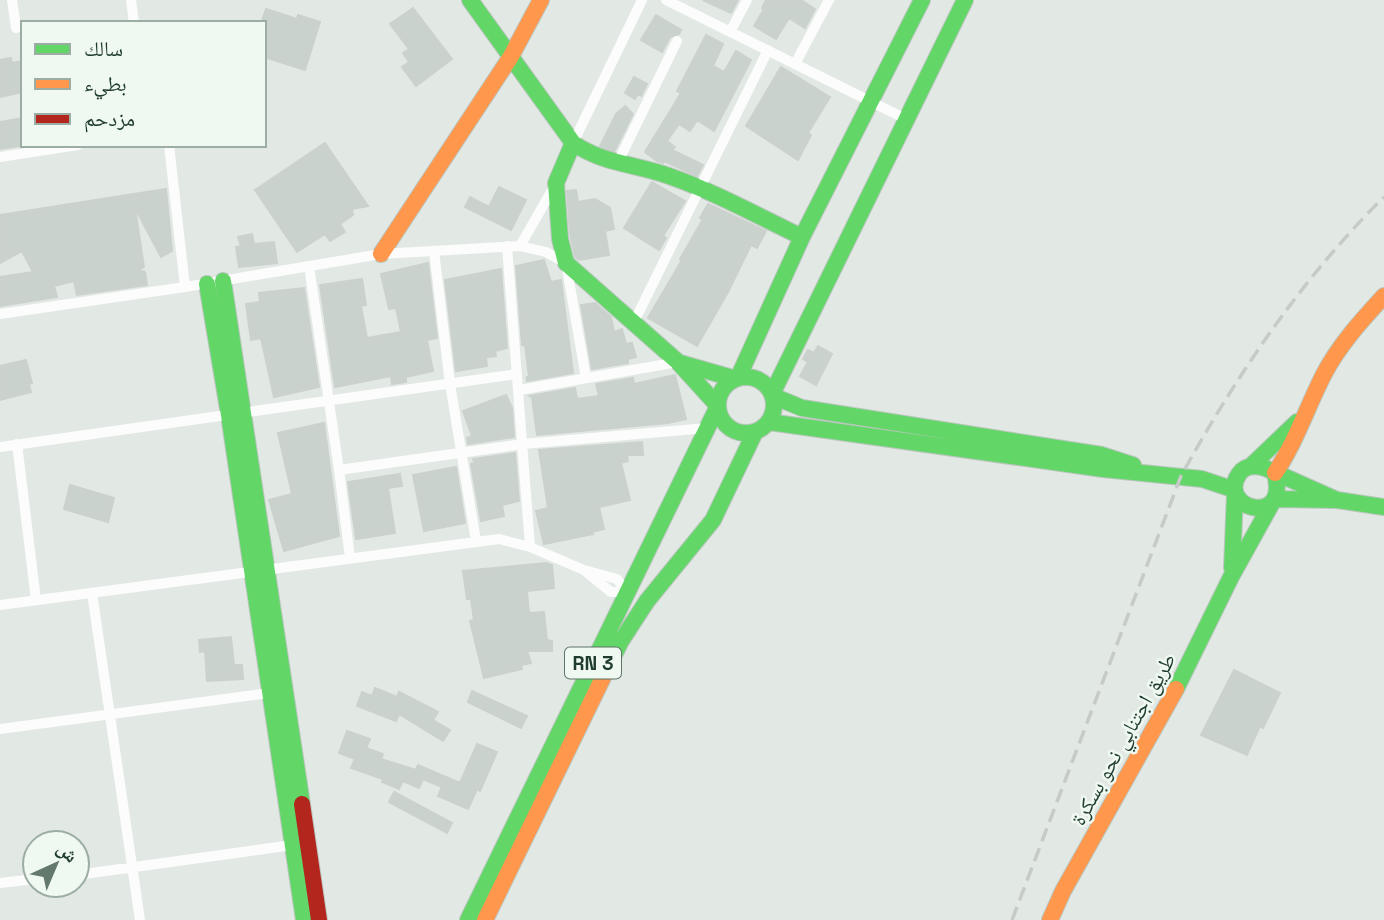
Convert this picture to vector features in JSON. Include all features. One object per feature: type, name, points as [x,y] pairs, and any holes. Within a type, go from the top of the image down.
[{"type":"street","points":[[12,0],[16,28]]},
{"type":"street","points":[[131,0],[134,21]]},
{"type":"street","points":[[470,0],[573,143],[592,158],[666,175],[802,237]]},
{"type":"street","points":[[381,254],[510,58],[541,0]]},
{"type":"street","points":[[520,246],[556,183],[642,0]]},
{"type":"street","points":[[666,0],[908,120]]},
{"type":"street","points":[[730,32],[747,0]]},
{"type":"street","points":[[795,64],[829,0]]},
{"type":"street","points":[[718,406],[723,390],[737,378],[802,237],[922,0]]},
{"type":"street","points":[[773,395],[965,0]]},
{"type":"street","points":[[617,164],[677,41]]},
{"type":"street","points":[[634,322],[768,50]]},
{"type":"street","points":[[0,157],[65,147]]},
{"type":"street","points":[[169,147],[185,287]]},
{"type":"street","points":[[556,183],[560,239],[586,378]]},
{"type":"street","points":[[507,246],[530,547]]},
{"type":"street","points":[[0,314],[185,287],[381,254],[520,246],[546,252],[566,263],[678,362],[718,406],[724,422],[730,428],[746,433],[755,432],[769,422],[774,410],[773,395],[768,387],[755,378],[737,378],[678,362],[519,390]]},
{"type":"street","points":[[434,251],[450,384],[476,541]]},
{"type":"street","points":[[309,266],[350,558]]},
{"type":"street","points":[[215,282],[259,572],[309,842],[319,920]]},
{"type":"street","points":[[1275,474],[1289,453],[1331,362],[1357,324],[1384,296]]},
{"type":"street","points":[[0,447],[517,374]]},
{"type":"street","points":[[773,395],[802,408],[1102,455],[1166,475]]},
{"type":"street","name":"RN 3","points":[[468,920],[718,406]]},
{"type":"street","points":[[1231,577],[1236,486],[1252,465],[1306,413]]},
{"type":"street","points":[[769,422],[1103,469],[1202,479],[1236,486]]},
{"type":"street","points":[[339,470],[523,444],[708,428]]},
{"type":"street","name":"RN 3","points":[[485,920],[621,640],[647,601],[713,520],[755,432]]},
{"type":"street","points":[[17,444],[36,600]]},
{"type":"street","points":[[1252,465],[1267,467],[1275,474],[1338,500]]},
{"type":"street","points":[[1274,501],[1279,487],[1275,474]]},
{"type":"street","points":[[1236,486],[1244,505],[1251,508],[1259,509],[1274,501],[1338,500],[1384,507]]},
{"type":"street","name":"طريق اجتنابي نحو بسكرة","points":[[1050,920],[1063,891],[1175,691],[1231,577],[1274,501]]},
{"type":"street","points":[[0,605],[499,539],[530,547],[584,570],[611,592],[627,592],[647,601]]},
{"type":"street","points":[[259,572],[269,693],[304,920]]},
{"type":"street","points":[[92,593],[140,920]]},
{"type":"street","points":[[0,729],[269,693]]},
{"type":"street","points":[[91,872],[309,842]]},
{"type":"street","points":[[0,883],[21,881]]},
{"type":"building","points":[[703,0],[738,0],[731,13]]},
{"type":"building","points":[[766,0],[801,0],[815,9],[805,28],[789,18],[776,39],[754,26]]},
{"type":"building","points":[[413,8],[452,59],[416,86],[402,67],[409,62],[403,53],[409,49],[390,24]]},
{"type":"building","points":[[266,9],[297,19],[298,15],[320,22],[305,70],[266,58],[266,21],[262,21]]},
{"type":"building","points":[[656,15],[681,30],[679,34],[670,37],[662,52],[641,40]]},
{"type":"building","points":[[706,35],[723,44],[713,66],[724,72],[736,51],[751,60],[714,131],[697,120],[690,131],[679,124],[667,141],[675,147],[672,150],[703,165],[697,176],[664,161],[657,161],[645,152],[681,93],[677,91]]},
{"type":"building","points":[[11,58],[12,63],[21,61],[21,92],[0,97],[0,60]]},
{"type":"building","points":[[781,67],[830,97],[808,133],[811,135],[798,160],[746,126]]},
{"type":"building","points":[[634,77],[647,84],[641,96],[638,94],[635,99],[625,93]]},
{"type":"building","points":[[625,106],[633,114],[614,152],[605,149],[600,146],[616,114]]},
{"type":"building","points":[[21,118],[21,146],[0,149],[0,122]]},
{"type":"building","points":[[325,143],[368,206],[352,209],[353,215],[340,224],[345,232],[330,241],[325,234],[297,252],[255,190]]},
{"type":"building","points":[[652,182],[685,201],[663,236],[666,238],[659,250],[624,228]]},
{"type":"building","points":[[499,187],[526,200],[511,230],[465,207],[470,197],[489,207]]},
{"type":"building","points":[[166,189],[172,251],[161,257],[135,208],[144,267],[138,270],[145,272],[147,285],[77,295],[74,281],[54,286],[57,297],[0,306],[0,277],[33,272],[22,251],[0,263],[0,215]]},
{"type":"building","points":[[576,190],[578,202],[595,199],[610,208],[614,229],[605,231],[609,255],[579,260],[575,257],[570,234],[567,191]]},
{"type":"building","points":[[708,204],[766,231],[757,248],[751,245],[697,346],[648,318],[682,260],[680,259],[703,219],[700,218]]},
{"type":"building","points":[[252,234],[254,244],[274,242],[277,263],[239,267],[236,247],[241,246],[238,237]]},
{"type":"building","points":[[544,260],[551,282],[561,280],[573,373],[527,381],[529,377],[525,345],[522,345],[516,266]]},
{"type":"building","points":[[428,263],[437,338],[427,340],[433,371],[406,377],[406,382],[392,384],[391,376],[335,387],[320,285],[362,279],[366,305],[361,306],[367,338],[401,332],[396,308],[389,309],[381,274]]},
{"type":"building","points":[[501,269],[507,348],[495,351],[496,356],[486,357],[487,366],[456,371],[445,280]]},
{"type":"building","points":[[304,288],[319,387],[274,397],[261,338],[251,340],[246,304],[260,302],[259,293]]},
{"type":"building","points":[[595,303],[611,317],[614,332],[622,329],[626,344],[632,343],[636,357],[628,359],[628,363],[592,369],[581,305]]},
{"type":"building","points":[[818,346],[832,354],[816,385],[800,376],[808,362],[803,359],[808,350],[814,353]]},
{"type":"building","points":[[26,360],[32,383],[29,384],[31,392],[0,400],[0,366]]},
{"type":"building","points":[[675,375],[686,419],[537,435],[530,396],[575,388],[577,399],[599,396],[596,384],[633,378],[634,384]]},
{"type":"building","points":[[506,395],[512,408],[514,437],[468,444],[467,438],[472,436],[463,411]]},
{"type":"building","points":[[324,423],[339,536],[284,551],[269,500],[292,494],[278,433]]},
{"type":"building","points":[[642,442],[643,455],[627,455],[628,461],[621,463],[630,500],[599,507],[604,529],[592,532],[593,534],[544,544],[536,511],[548,508],[539,450]]},
{"type":"building","points":[[515,453],[519,501],[502,505],[504,516],[481,521],[471,464],[475,463],[473,459]]},
{"type":"building","points":[[456,467],[465,523],[424,531],[413,475]]},
{"type":"building","points":[[400,474],[402,486],[388,488],[395,533],[356,539],[348,482]]},
{"type":"building","points":[[70,485],[114,498],[108,522],[64,509]]},
{"type":"building","points":[[546,563],[552,565],[554,588],[527,591],[529,613],[544,612],[547,640],[552,641],[552,651],[527,651],[531,663],[521,665],[522,669],[484,678],[470,621],[474,620],[471,599],[467,599],[463,571]]},
{"type":"building","points":[[231,637],[234,665],[242,665],[243,679],[207,681],[205,651],[200,652],[199,640]]},
{"type":"building","points":[[1234,670],[1280,693],[1263,728],[1260,726],[1247,755],[1201,735]]},
{"type":"building","points":[[375,688],[397,697],[399,692],[438,712],[433,720],[450,730],[443,741],[399,714],[396,721],[357,706],[362,692],[372,696]]},
{"type":"building","points":[[472,691],[527,716],[521,728],[468,702]]},
{"type":"building","points":[[347,731],[370,739],[366,748],[383,754],[381,759],[416,770],[418,765],[460,783],[477,744],[497,752],[480,791],[477,789],[468,809],[438,796],[442,787],[423,779],[419,788],[403,781],[399,789],[382,782],[383,779],[351,768],[355,759],[339,753]]},
{"type":"building","points":[[394,792],[452,823],[447,833],[389,802]]},
{"type":"railway","points":[[1012,920],[1181,476],[1224,402],[1272,329],[1325,261],[1384,197]]},
{"type":"traffic: fast","points":[[470,0],[573,143],[608,160],[686,182],[802,237]]},
{"type":"traffic: fast","points":[[738,378],[802,237],[922,0]]},
{"type":"traffic: fast","points":[[772,394],[965,0]]},
{"type":"traffic: fast","points":[[573,143],[556,183],[560,239],[566,263],[678,362],[718,406]]},
{"type":"traffic: fast","points":[[223,281],[302,804]]},
{"type":"traffic: fast","points":[[207,284],[304,920]]},
{"type":"traffic: fast","points":[[680,363],[736,379]]},
{"type":"traffic: fast","points":[[746,377],[757,379],[766,385],[772,394],[774,405],[772,416],[766,425],[757,431],[746,433],[735,431],[726,425],[720,416],[718,405],[720,394],[726,385],[735,379],[746,377]]},
{"type":"traffic: fast","points":[[773,396],[802,408],[1102,455],[1133,465]]},
{"type":"traffic: fast","points":[[468,920],[718,406]]},
{"type":"traffic: fast","points":[[769,422],[1103,469],[1202,479],[1235,490]]},
{"type":"traffic: fast","points":[[1252,465],[1297,422]]},
{"type":"traffic: fast","points":[[612,659],[647,601],[713,520],[755,432]]},
{"type":"traffic: fast","points":[[1275,474],[1277,491],[1272,502],[1264,507],[1244,503],[1237,496],[1235,486],[1239,474],[1247,467],[1254,466],[1265,468],[1337,500]]},
{"type":"traffic: fast","points":[[1232,568],[1235,493]]},
{"type":"traffic: fast","points":[[1275,499],[1337,500],[1384,507]]},
{"type":"traffic: fast","points":[[1176,689],[1231,577],[1272,503]]},
{"type":"traffic: slow","points":[[381,254],[510,58],[541,0]]},
{"type":"traffic: slow","points":[[1275,473],[1330,363],[1351,333],[1384,296]]},
{"type":"traffic: slow","points":[[485,920],[612,659]]},
{"type":"traffic: slow","points":[[1050,920],[1063,891],[1176,689]]},
{"type":"traffic: jam","points":[[302,804],[319,920]]}]
